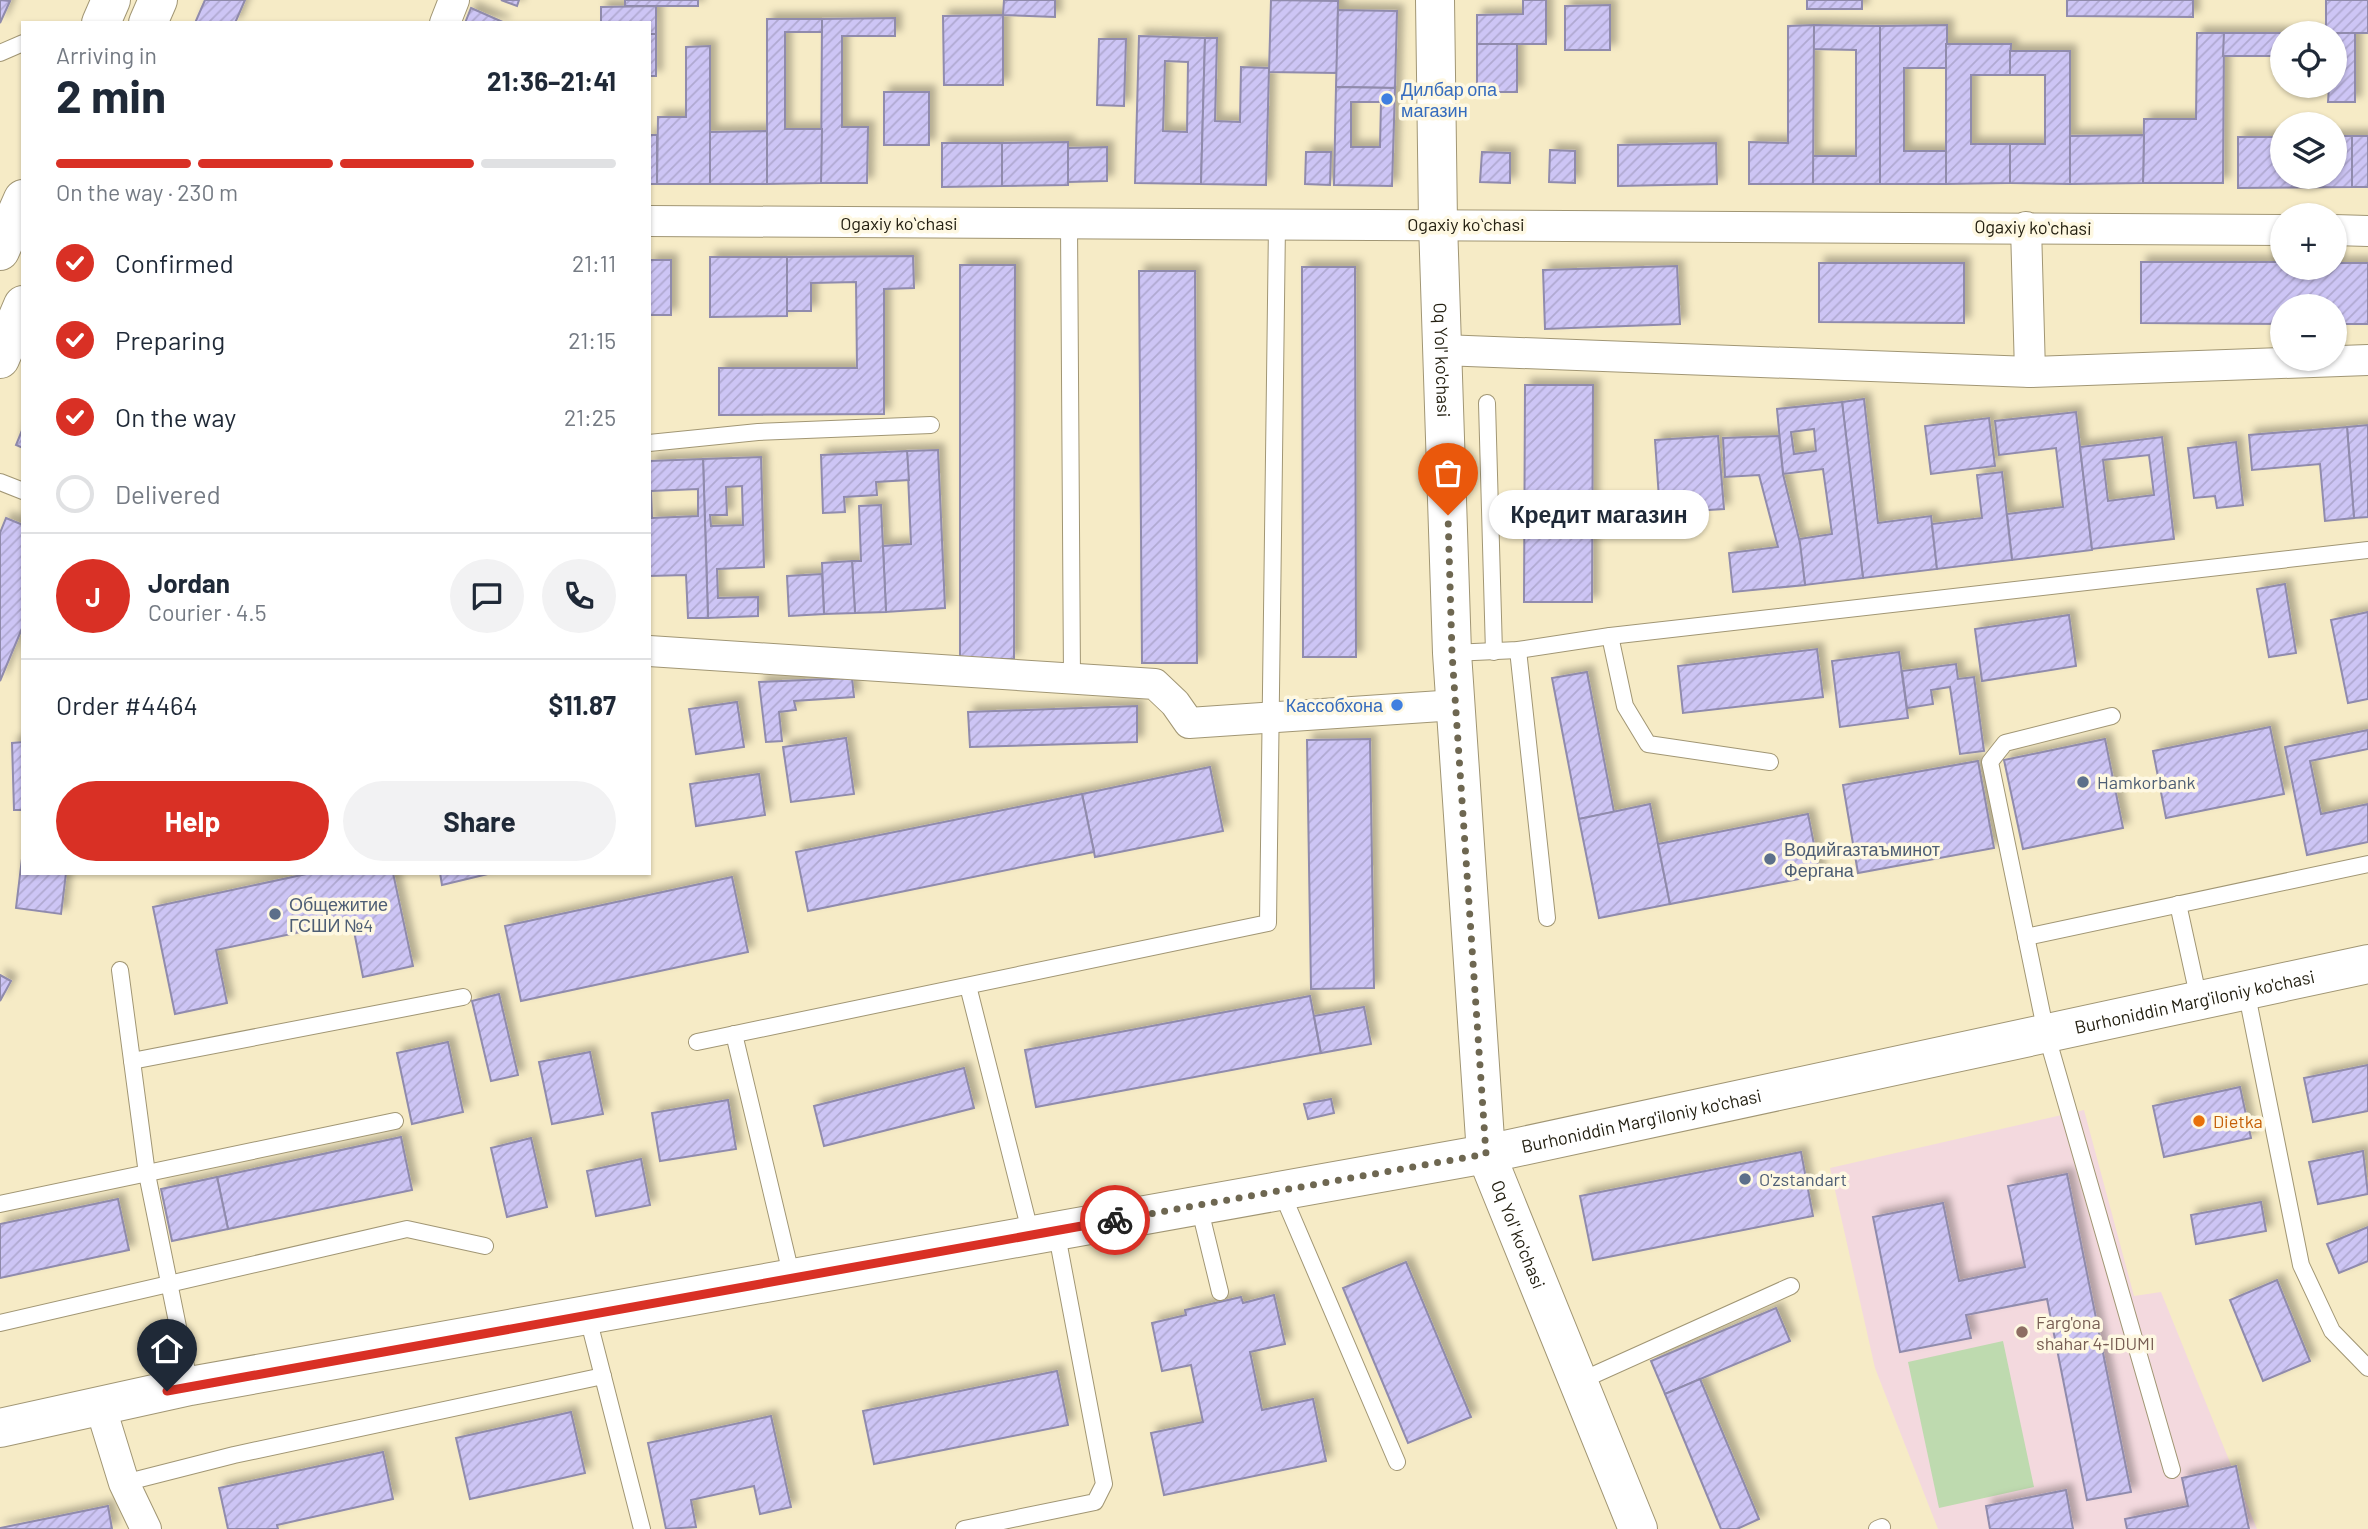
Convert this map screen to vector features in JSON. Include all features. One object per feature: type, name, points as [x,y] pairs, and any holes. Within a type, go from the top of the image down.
[{"type":"main road","points":[[102,21],[111,0]]},
{"type":"main road","points":[[149,21],[158,0]]},
{"type":"main road","name":"Oq Yol' ko'chasi","points":[[1435,0],[1438,223],[1452,653],[1486,1154],[1638,1529]]},
{"type":"main road","points":[[0,251],[21,204]]},
{"type":"main road","points":[[0,359],[21,310]]},
{"type":"main road","name":"Burhoniddin Marg'iloniy ko'chasi","points":[[0,1427],[190,1386],[1486,1154],[2368,964]]},
{"type":"street","points":[[446,21],[454,0]]},
{"type":"street","name":"Ogaxiy koʻchasi","points":[[651,221],[2026,226],[2270,230]]},
{"type":"street","points":[[2026,226],[2030,372]]},
{"type":"street","points":[[2347,230],[2368,231]]},
{"type":"street","points":[[1442,350],[2030,372],[2368,360]]},
{"type":"street","points":[[651,650],[1155,684],[1175,703],[1189,723],[1456,705]]},
{"type":"street","points":[[100,1405],[124,1483],[146,1529]]},
{"type":"lane","points":[[0,53],[21,44]]},
{"type":"lane","points":[[697,1042],[1268,923],[1277,223]]},
{"type":"lane","points":[[1069,224],[1072,678]]},
{"type":"lane","points":[[1487,403],[1494,652]]},
{"type":"lane","points":[[651,443],[758,432],[931,425]]},
{"type":"lane","points":[[0,482],[21,490]]},
{"type":"lane","points":[[1452,653],[1518,650],[1610,636],[2368,550]]},
{"type":"lane","points":[[1610,636],[1625,706],[1648,744],[1770,762]]},
{"type":"lane","points":[[1518,650],[1547,918]]},
{"type":"lane","points":[[2112,716],[2006,743],[1990,762],[2046,1033],[2172,1470]]},
{"type":"lane","points":[[2026,937],[2368,864]]},
{"type":"lane","points":[[2178,904],[2199,1000]]},
{"type":"lane","points":[[120,970],[147,1174],[190,1386]]},
{"type":"lane","points":[[964,1529],[1095,1502],[1104,1484],[1044,1233],[968,986]]},
{"type":"lane","points":[[2246,990],[2301,1265],[2332,1331],[2368,1368]]},
{"type":"lane","points":[[132,1061],[463,997]]},
{"type":"lane","points":[[734,1034],[792,1278]]},
{"type":"lane","points":[[0,1204],[396,1121]]},
{"type":"lane","points":[[1281,1191],[1397,1462]]},
{"type":"lane","points":[[1199,1205],[1220,1292]]},
{"type":"lane","points":[[0,1323],[407,1229],[485,1246]]},
{"type":"lane","points":[[1578,1382],[1791,1286]]},
{"type":"lane","points":[[587,1314],[642,1529]]},
{"type":"lane","points":[[124,1483],[234,1455],[603,1376]]},
{"type":"shaded area","name":"Farg'ona shahar 4-IDUMI","points":[[2084,1110],[2134,1296],[2161,1292],[2257,1529],[1938,1529],[1875,1368],[1830,1168]]},
{"type":"green space","points":[[2003,1341],[2034,1487],[1939,1508],[1908,1362]]},
{"type":"building","points":[[0,0],[10,1],[0,23]]},
{"type":"building","points":[[205,0],[245,0],[236,21],[196,21]]},
{"type":"building","points":[[501,0],[519,0],[517,6]]},
{"type":"building","points":[[625,0],[698,0],[698,6],[625,6]]},
{"type":"building","points":[[1004,0],[1055,0],[1055,17],[1003,15]]},
{"type":"building","points":[[1271,0],[1338,1],[1337,73],[1269,72]]},
{"type":"building","points":[[1523,0],[1546,0],[1546,44],[1477,44],[1477,15],[1523,14]]},
{"type":"building","points":[[1807,0],[1862,0],[1862,9],[1807,9]]},
{"type":"building","points":[[2067,0],[2193,0],[2193,17],[2067,16]]},
{"type":"building","points":[[2326,0],[2368,0],[2368,33],[2347,33],[2347,21],[2326,21]]},
{"type":"building","points":[[1610,5],[1610,50],[1565,50],[1565,6]]},
{"type":"building","points":[[656,6],[656,34],[651,34],[651,21],[601,21],[601,7]]},
{"type":"building","points":[[471,8],[500,21],[466,21]]},
{"type":"building","points":[[1338,10],[1397,11],[1395,88],[1336,87]]},
{"type":"building","points":[[1003,15],[1003,85],[944,85],[943,16]]},
{"type":"building","points":[[895,18],[895,36],[842,36],[842,127],[868,127],[867,183],[821,183],[822,19]]},
{"type":"building","points":[[767,19],[822,19],[822,32],[785,32],[785,129],[822,129],[821,183],[767,184]]},
{"type":"building","points":[[1814,25],[1880,26],[1880,184],[1813,184],[1813,156],[1856,156],[1856,50],[1813,49]]},
{"type":"building","points":[[1814,25],[1813,184],[1749,184],[1749,142],[1788,143],[1788,26]]},
{"type":"building","points":[[1947,25],[1947,68],[1904,68],[1904,151],[1946,151],[1946,184],[1880,184],[1880,26]]},
{"type":"building","points":[[2197,33],[2224,33],[2223,183],[2143,183],[2144,119],[2196,119]]},
{"type":"building","points":[[2224,33],[2270,33],[2270,56],[2223,56]]},
{"type":"building","points":[[2347,33],[2355,33],[2355,102],[2328,102],[2328,98],[2347,98]]},
{"type":"building","points":[[651,34],[656,34],[656,76],[651,76]]},
{"type":"building","points":[[1139,36],[1205,38],[1201,184],[1135,183]],"holes":[[[1165,61],[1188,62],[1187,132],[1163,131]]]},
{"type":"building","points":[[1205,38],[1217,38],[1215,121],[1240,122],[1241,67],[1269,68],[1266,185],[1201,184]]},
{"type":"building","points":[[1099,39],[1126,39],[1124,106],[1097,105]]},
{"type":"building","points":[[1477,44],[1517,44],[1517,92],[1477,92]]},
{"type":"building","points":[[1946,44],[2011,44],[2010,75],[1971,75],[1971,144],[2010,144],[2010,183],[1946,184]]},
{"type":"building","points":[[710,46],[710,184],[657,184],[658,117],[686,117],[686,47]]},
{"type":"building","points":[[2010,51],[2070,51],[2070,184],[2010,183],[2010,144],[2045,144],[2045,75],[2010,75]]},
{"type":"building","points":[[1336,87],[1395,88],[1392,186],[1334,185]],"holes":[[[1351,102],[1381,102],[1380,147],[1351,147]]]},
{"type":"building","points":[[884,92],[929,92],[929,145],[884,145]]},
{"type":"building","points":[[767,131],[767,184],[710,184],[710,132]]},
{"type":"building","points":[[651,135],[657,135],[657,184],[651,184]]},
{"type":"building","points":[[2144,135],[2143,183],[2070,184],[2070,136]]},
{"type":"building","points":[[2347,136],[2352,136],[2352,187],[2347,187]]},
{"type":"building","points":[[2352,136],[2368,136],[2368,187],[2352,187]]},
{"type":"building","points":[[2238,137],[2270,137],[2270,188],[2238,188]]},
{"type":"building","points":[[1068,142],[1068,185],[1002,186],[1002,143]]},
{"type":"building","points":[[942,143],[1002,143],[1002,186],[942,187]]},
{"type":"building","points":[[1716,143],[1717,184],[1618,186],[1618,145]]},
{"type":"building","points":[[1107,147],[1107,181],[1068,182],[1068,148]]},
{"type":"building","points":[[1550,150],[1575,151],[1575,183],[1549,182]]},
{"type":"building","points":[[1306,152],[1331,152],[1330,185],[1305,184]]},
{"type":"building","points":[[1482,152],[1510,153],[1510,183],[1480,182]]},
{"type":"building","points":[[913,256],[914,288],[884,289],[884,414],[719,415],[719,368],[857,368],[856,282],[811,283],[811,311],[787,311],[787,257]]},
{"type":"building","points":[[710,257],[787,257],[787,316],[710,317]]},
{"type":"building","points":[[651,260],[671,260],[671,315],[651,315]]},
{"type":"building","points":[[2141,262],[2270,262],[2270,280],[2347,280],[2347,263],[2368,263],[2368,324],[2347,324],[2347,294],[2270,294],[2270,324],[2141,323]]},
{"type":"building","points":[[1819,263],[1964,263],[1964,323],[1819,322]]},
{"type":"building","points":[[960,265],[1015,265],[1014,659],[960,659]]},
{"type":"building","points":[[1677,266],[1680,324],[1545,329],[1543,270]]},
{"type":"building","points":[[1302,267],[1355,267],[1356,657],[1303,657]]},
{"type":"building","points":[[1139,271],[1195,271],[1197,663],[1142,663]]},
{"type":"building","points":[[1525,385],[1593,385],[1592,602],[1524,602]]},
{"type":"building","points":[[1864,399],[1878,523],[1931,516],[1937,569],[1863,578],[1842,402]]},
{"type":"building","points":[[1842,402],[1863,578],[1805,585],[1799,539],[1832,534],[1823,469],[1783,474],[1777,409]],"holes":[[[1814,429],[1816,451],[1794,454],[1791,432]]]},
{"type":"building","points":[[2076,412],[2092,550],[2012,560],[2007,514],[2063,507],[2056,448],[1999,455],[1995,421]]},
{"type":"building","points":[[1989,418],[1995,466],[1931,474],[1925,426]]},
{"type":"building","points":[[2368,425],[2368,517],[2354,518],[2347,427]]},
{"type":"building","points":[[2347,427],[2354,518],[2325,521],[2320,464],[2252,470],[2249,435]]},
{"type":"building","points":[[21,433],[21,447],[16,445]]},
{"type":"building","points":[[1718,436],[1724,509],[1660,513],[1655,440]]},
{"type":"building","points":[[1779,436],[1783,474],[1800,543],[1805,585],[1733,592],[1729,553],[1778,547],[1759,475],[1725,477],[1723,438]]},
{"type":"building","points":[[2162,437],[2174,539],[2092,549],[2080,447]],"holes":[[[2149,455],[2154,495],[2108,501],[2103,460]]]},
{"type":"building","points":[[2236,442],[2243,505],[2217,508],[2215,496],[2194,498],[2188,448]]},
{"type":"building","points":[[938,450],[945,608],[886,612],[883,546],[911,544],[907,451]]},
{"type":"building","points":[[907,451],[909,480],[876,482],[877,495],[844,497],[845,512],[823,513],[821,455]]},
{"type":"building","points":[[761,457],[764,567],[717,569],[718,598],[758,597],[758,616],[708,618],[703,459]],"holes":[[[742,486],[743,525],[711,526],[710,515],[727,515],[726,487]]]},
{"type":"building","points":[[703,459],[708,618],[688,618],[686,575],[651,576],[651,491],[651,461]],"holes":[[[698,489],[698,516],[652,518],[651,491]]]},
{"type":"building","points":[[2002,472],[2012,560],[1937,569],[1932,524],[1982,518],[1977,475]]},
{"type":"building","points":[[881,505],[886,612],[855,613],[852,561],[861,561],[859,506]]},
{"type":"building","points":[[6,518],[21,524],[21,631],[0,681],[0,533]]},
{"type":"building","points":[[852,561],[855,613],[824,614],[822,563]]},
{"type":"building","points":[[822,574],[824,614],[789,616],[787,576]]},
{"type":"building","points":[[2285,584],[2296,653],[2269,657],[2257,589]]},
{"type":"building","points":[[2368,612],[2368,699],[2348,703],[2331,620]]},
{"type":"building","points":[[2069,615],[2076,666],[1982,681],[1975,629]]},
{"type":"building","points":[[1817,649],[1823,697],[1683,713],[1678,666]]},
{"type":"building","points":[[1899,652],[1908,718],[1840,727],[1832,661]]},
{"type":"building","points":[[1956,664],[1958,679],[1974,677],[1984,751],[1960,754],[1950,687],[1931,690],[1933,704],[1907,708],[1902,671]]},
{"type":"building","points":[[1587,672],[1614,812],[1579,819],[1552,678]]},
{"type":"building","points":[[852,678],[854,697],[794,701],[796,710],[779,712],[782,741],[766,742],[759,682]]},
{"type":"building","points":[[737,702],[744,747],[696,754],[689,709]]},
{"type":"building","points":[[1137,706],[1137,742],[970,747],[968,712]]},
{"type":"building","points":[[2270,727],[2284,794],[2166,818],[2153,751]]},
{"type":"building","points":[[2368,730],[2368,749],[2310,761],[2321,814],[2368,804],[2368,842],[2307,855],[2285,747]]},
{"type":"building","points":[[846,738],[854,794],[791,802],[783,747]]},
{"type":"building","points":[[1370,739],[1374,988],[1311,989],[1307,740]]},
{"type":"building","points":[[2105,739],[2123,828],[2023,849],[2004,760]]},
{"type":"building","points":[[21,742],[21,810],[14,810],[12,743]]},
{"type":"building","points":[[1978,761],[1994,848],[1858,873],[1843,785]]},
{"type":"building","points":[[1210,767],[1223,831],[1095,857],[1082,794]]},
{"type":"building","points":[[759,774],[765,815],[696,826],[690,784]]},
{"type":"building","points":[[1082,794],[1094,852],[808,911],[796,852]]},
{"type":"building","points":[[1650,804],[1670,904],[1599,918],[1579,819]]},
{"type":"building","points":[[1808,814],[1820,875],[1670,904],[1658,844]]},
{"type":"building","points":[[21,867],[21,875],[66,875],[61,914],[16,908]]},
{"type":"building","points":[[302,875],[393,875],[413,966],[363,977],[352,921],[216,950],[227,1003],[175,1014],[153,907]]},
{"type":"building","points":[[440,875],[484,875],[442,885]]},
{"type":"building","points":[[732,877],[748,952],[521,1001],[505,926]]},
{"type":"building","points":[[0,975],[11,981],[0,1001]]},
{"type":"building","points":[[499,994],[518,1075],[491,1081],[472,1001]]},
{"type":"building","points":[[1310,996],[1321,1053],[1036,1107],[1025,1050]]},
{"type":"building","points":[[1364,1007],[1371,1044],[1321,1053],[1314,1016]]},
{"type":"building","points":[[448,1042],[463,1112],[412,1124],[397,1053]]},
{"type":"building","points":[[590,1052],[603,1114],[552,1124],[539,1062]]},
{"type":"building","points":[[2368,1065],[2368,1111],[2313,1122],[2304,1078]]},
{"type":"building","points":[[964,1068],[974,1108],[824,1146],[814,1106]]},
{"type":"building","points":[[2240,1087],[2251,1138],[2164,1157],[2153,1106]]},
{"type":"building","points":[[1331,1099],[1334,1113],[1308,1119],[1304,1104]]},
{"type":"building","points":[[728,1100],[736,1149],[660,1161],[652,1113]]},
{"type":"building","points":[[401,1137],[412,1190],[228,1229],[217,1177]]},
{"type":"building","points":[[531,1138],[547,1207],[507,1217],[491,1148]]},
{"type":"building","points":[[2363,1151],[2368,1194],[2318,1204],[2309,1162]]},
{"type":"building","points":[[1801,1152],[1813,1216],[1593,1260],[1580,1196]]},
{"type":"building","points":[[641,1159],[650,1205],[596,1216],[587,1171]]},
{"type":"building","points":[[2067,1174],[2131,1492],[2087,1500],[2047,1299],[1966,1315],[1971,1338],[1900,1352],[1873,1217],[1943,1203],[1959,1281],[2025,1267],[2008,1186]]},
{"type":"building","points":[[217,1177],[228,1229],[172,1241],[161,1189]]},
{"type":"building","points":[[118,1199],[129,1250],[0,1278],[0,1224]]},
{"type":"building","points":[[2261,1202],[2266,1231],[2196,1244],[2191,1215]]},
{"type":"building","points":[[2368,1227],[2368,1261],[2339,1273],[2327,1244]]},
{"type":"building","points":[[1406,1262],[1471,1417],[1408,1443],[1343,1288]]},
{"type":"building","points":[[2277,1280],[2310,1361],[2263,1381],[2230,1300]]},
{"type":"building","points":[[1274,1295],[1285,1344],[1250,1352],[1262,1410],[1313,1399],[1326,1461],[1164,1495],[1151,1433],[1203,1422],[1191,1365],[1162,1371],[1152,1323],[1186,1315],[1185,1310],[1241,1297],[1243,1303]]},
{"type":"building","points":[[1776,1308],[1790,1341],[1665,1394],[1651,1361]]},
{"type":"building","points":[[1057,1371],[1068,1425],[874,1464],[863,1411]]},
{"type":"building","points":[[1700,1379],[1759,1519],[1737,1529],[1721,1529],[1665,1394]]},
{"type":"building","points":[[571,1412],[585,1473],[470,1499],[456,1438]]},
{"type":"building","points":[[771,1416],[791,1507],[760,1514],[754,1486],[691,1500],[696,1527],[666,1529],[648,1443]]},
{"type":"building","points":[[383,1452],[393,1499],[277,1525],[278,1529],[228,1529],[219,1488]]},
{"type":"building","points":[[2236,1466],[2249,1529],[2127,1529],[2125,1519],[2188,1506],[2182,1478]]},
{"type":"building","points":[[2066,1490],[2073,1529],[1990,1529],[1986,1506]]},
{"type":"building","points":[[108,1506],[112,1529],[0,1529],[0,1528]]},
{"type":"way so far","points":[[1115,1220],[1486,1154],[1452,653],[1448,515]]},
{"type":"place","name":"Дилбар опа магазин","points":[[1387,99]]},
{"type":"place","name":"Кредит магазин","points":[[1448,515]]},
{"type":"place","name":"Кассобхона","points":[[1397,705]]},
{"type":"place","name":"Hamkorbank","points":[[2083,782]]},
{"type":"place","name":"Водийгазтаъминот Фергана","points":[[1770,859]]},
{"type":"place","name":"Общежитие ГСШИ №4","points":[[275,914]]},
{"type":"place","name":"Dietka","points":[[2199,1121]]},
{"type":"place","name":"O'zstandart","points":[[1745,1179]]},
{"type":"place","name":"Farg'ona shahar 4-IDUMI","points":[[2022,1332]]},
{"type":"route","points":[[167,1391],[1115,1220]]}]
